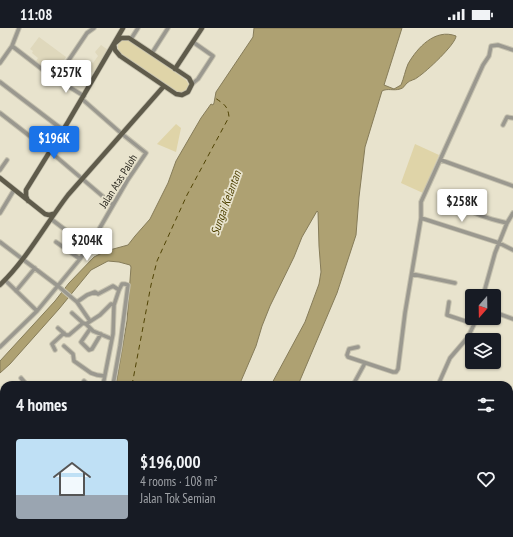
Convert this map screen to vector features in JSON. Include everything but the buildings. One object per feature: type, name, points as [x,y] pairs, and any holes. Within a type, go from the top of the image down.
[{"type":"main road","points":[[16,191],[23,193],[26,190],[64,130],[122,28],[130,38],[189,78],[193,83],[188,92],[182,96],[176,94],[118,54],[115,50],[114,44]]},
{"type":"main road","points":[[175,69],[202,28]]},
{"type":"main road","points":[[114,44],[121,38],[130,38]]},
{"type":"main road","points":[[0,285],[23,260],[54,214],[82,179],[164,86]]},
{"type":"main road","points":[[0,178],[28,202],[45,214],[54,214]]},
{"type":"main road","points":[[26,190],[28,202]]},
{"type":"main road","points":[[45,214],[45,227]]},
{"type":"street","points":[[0,64],[12,46],[19,28]]},
{"type":"street","points":[[130,38],[138,28]]},
{"type":"street","points":[[152,53],[168,28]]},
{"type":"street","points":[[56,79],[86,33],[92,29]]},
{"type":"street","points":[[192,42],[213,56],[198,79],[193,83]]},
{"type":"street","points":[[358,347],[350,348],[348,357],[393,372],[396,372],[398,369],[405,313],[421,218],[421,202],[483,65],[489,56],[491,46],[494,45],[513,50]]},
{"type":"street","points":[[12,46],[83,97],[122,134]]},
{"type":"street","points":[[0,82],[64,130]]},
{"type":"street","points":[[0,112],[113,205]]},
{"type":"street","points":[[503,124],[507,116],[513,118]]},
{"type":"street","name":"Jalan Atas Paloh","points":[[0,348],[36,311],[80,259],[127,181],[146,153],[122,134]]},
{"type":"street","points":[[0,170],[7,160]]},
{"type":"street","points":[[441,160],[513,186]]},
{"type":"street","points":[[0,213],[16,191]]},
{"type":"street","points":[[458,201],[463,207],[507,223]]},
{"type":"street","points":[[484,289],[499,243],[507,223],[513,213]]},
{"type":"street","points":[[421,218],[499,243],[513,250]]},
{"type":"street","points":[[51,219],[88,247]]},
{"type":"street","points":[[0,242],[76,301],[90,321]]},
{"type":"street","points":[[56,242],[80,259]]},
{"type":"street","points":[[16,290],[35,268]]},
{"type":"street","points":[[412,274],[455,283]]},
{"type":"street","points":[[5,280],[36,311]]},
{"type":"street","points":[[103,381],[112,339],[115,309],[114,304],[122,284],[125,284],[128,285],[114,381]]},
{"type":"street","points":[[76,301],[88,294],[95,292],[98,294],[113,286],[119,290]]},
{"type":"street","points":[[449,302],[446,315],[465,321]]},
{"type":"street","points":[[58,328],[69,335],[90,321],[111,304],[114,304]]},
{"type":"street","points":[[72,313],[90,329],[112,339]]},
{"type":"street","points":[[501,315],[513,319]]},
{"type":"street","points":[[440,381],[450,358],[468,337],[474,325]]},
{"type":"street","points":[[90,329],[81,342],[89,350],[92,349],[101,334]]},
{"type":"street","points":[[55,350],[52,344],[64,333]]},
{"type":"street","points":[[64,346],[73,354],[74,361],[91,373],[104,376]]},
{"type":"street","points":[[355,381],[365,363]]},
{"type":"shaded area","points":[[39,37],[66,57],[54,75],[36,61],[38,58],[30,49]]},
{"type":"shaded area","points":[[126,39],[186,80],[189,85],[185,91],[182,93],[178,92],[120,53],[118,45],[121,40]]},
{"type":"shaded area","points":[[101,45],[108,50],[93,73],[84,67],[89,61],[93,63],[98,56],[95,52]]},
{"type":"shaded area","points":[[176,124],[181,128],[176,152],[157,144]]},
{"type":"shaded area","points":[[415,144],[439,155],[423,193],[401,183]]},
{"type":"water","name":"Sungai Kelantan","points":[[254,28],[402,28],[384,85],[394,89],[401,85],[408,64],[422,46],[434,37],[448,34],[456,36],[455,40],[434,64],[417,78],[408,82],[401,89],[382,91],[365,147],[356,235],[337,293],[300,381],[273,381],[305,322],[319,284],[321,272],[317,211],[302,237],[270,306],[256,346],[241,381],[117,381],[127,321],[131,267],[130,265],[119,262],[108,261],[91,270],[59,309],[10,364],[0,373],[0,361],[94,257],[106,251],[128,245],[150,219],[168,183],[176,161],[201,118],[211,104],[213,105],[216,92],[253,37]]},
{"type":"ferry route","points":[[133,381],[157,261],[187,195],[229,117],[228,110],[215,98]]}]
